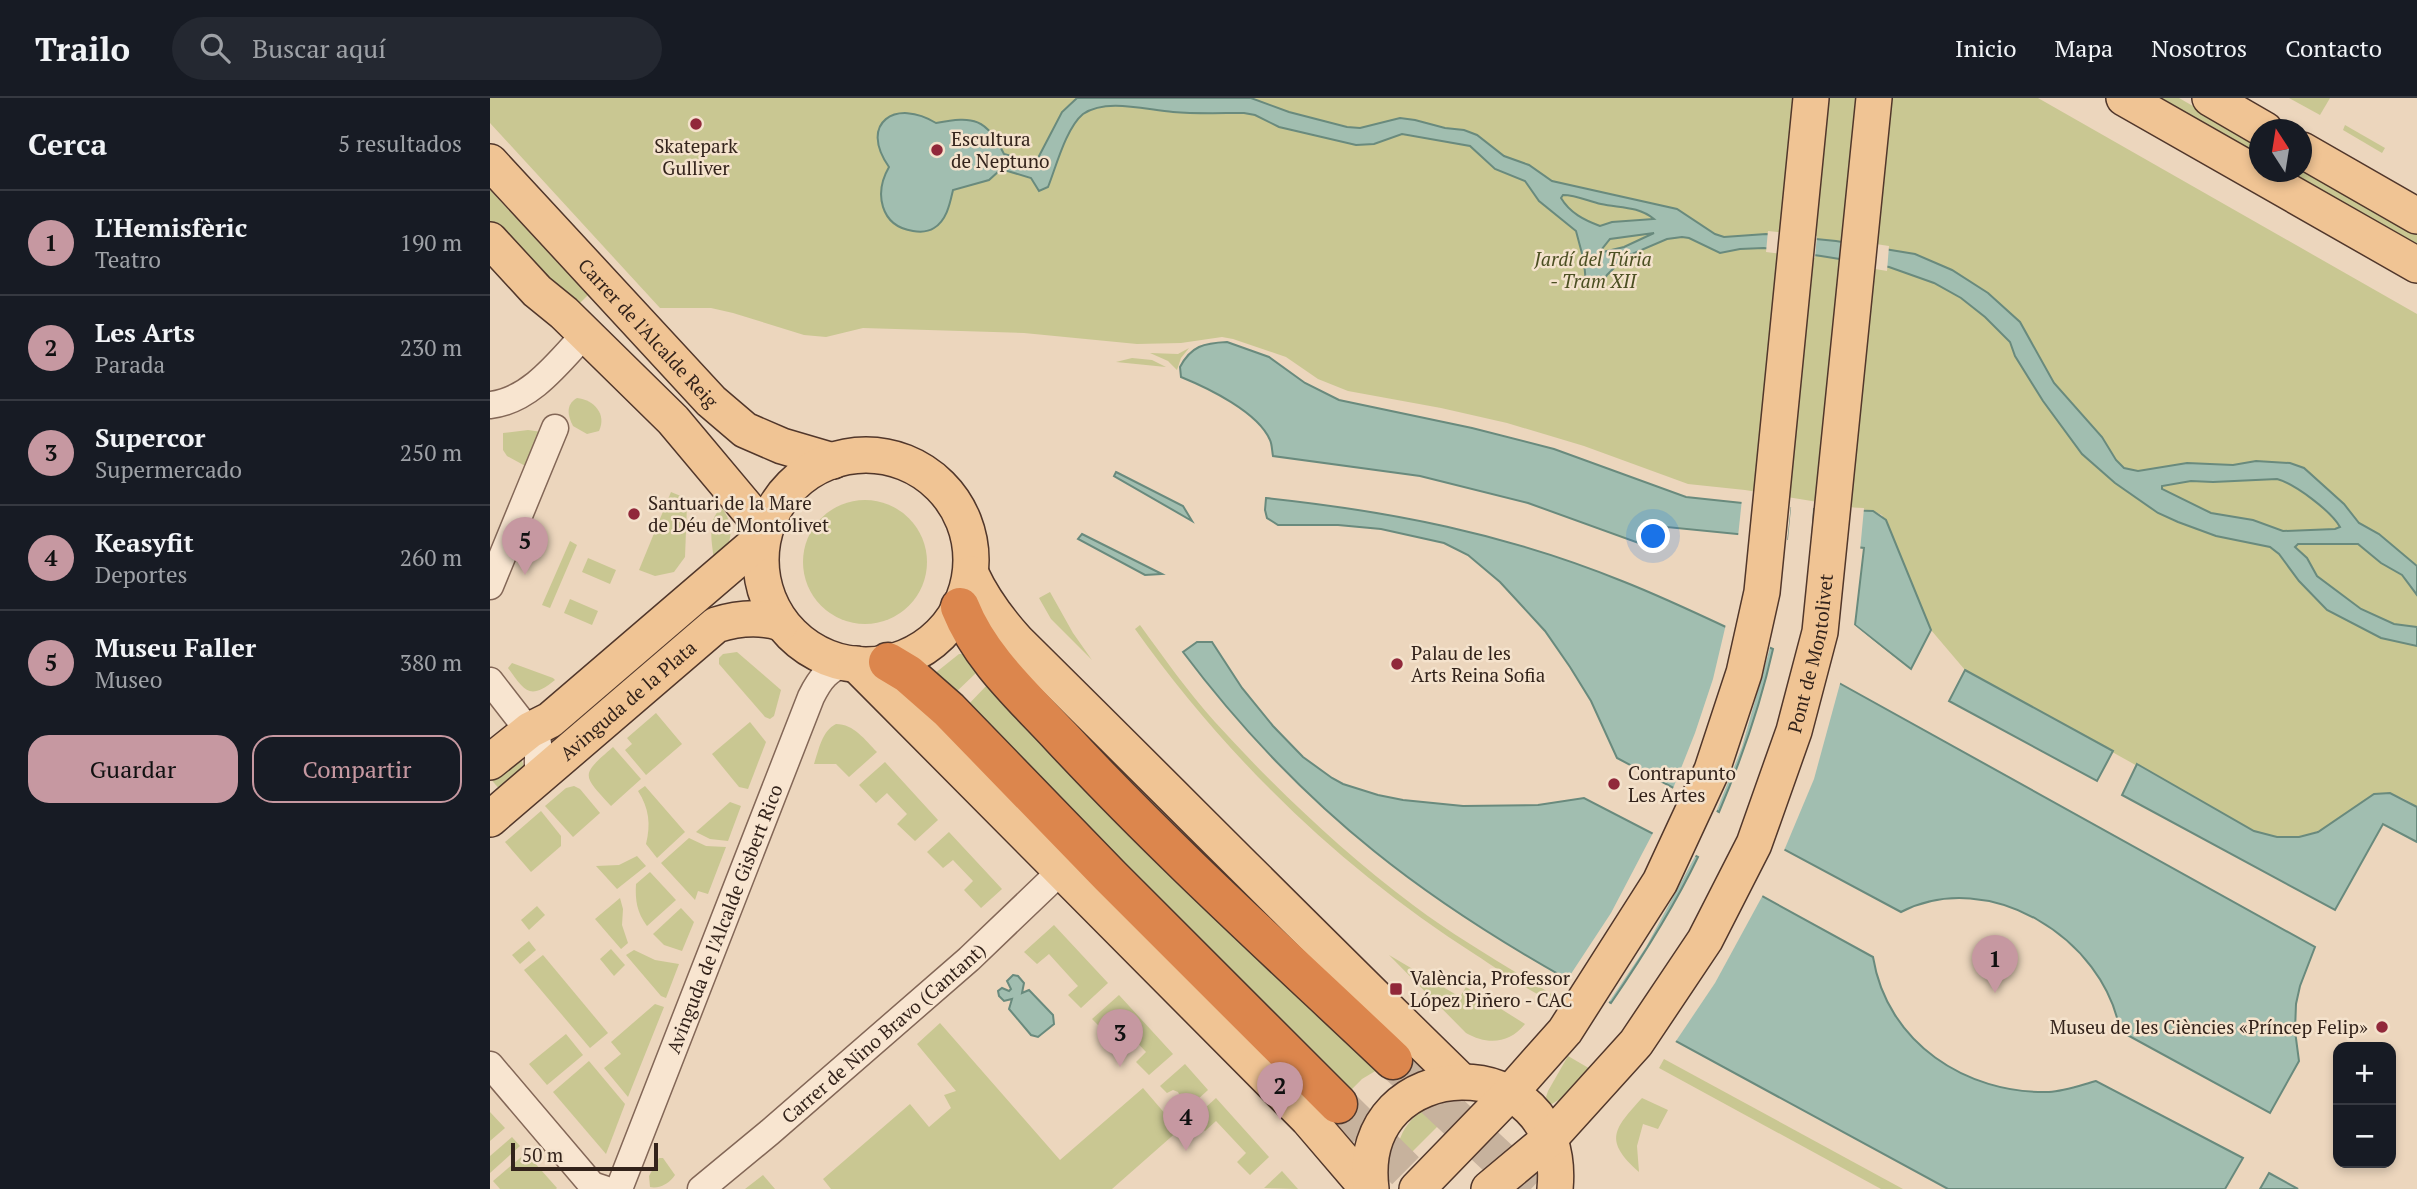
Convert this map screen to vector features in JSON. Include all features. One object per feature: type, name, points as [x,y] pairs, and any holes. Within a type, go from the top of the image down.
[{"type":"highway","points":[[966,591],[971,633],[995,664],[1085,762],[1186,865],[1392,1060]]},
{"type":"highway","points":[[864,662],[908,674],[949,710],[1338,1104]]},
{"type":"main road","points":[[1417,1189],[1510,1093],[1580,1010],[1660,882],[1712,770],[1744,673],[1762,592],[1811,98]]},
{"type":"main road","name":"Pont de Montolivet","points":[[1489,1189],[1561,1171],[1636,1043],[1705,940],[1754,844],[1794,731],[1820,632],[1874,98]]},
{"type":"main road","points":[[2124,98],[2417,265]]},
{"type":"main road","points":[[2210,98],[2249,121]]},
{"type":"main road","points":[[2312,156],[2417,216]]},
{"type":"main road","name":"Carrer de l'Alcalde Reig","points":[[490,162],[711,401],[745,430],[782,446],[833,461]]},
{"type":"main road","points":[[490,240],[537,291],[564,313],[673,420],[751,513],[762,536]]},
{"type":"main road","points":[[854,456],[896,459],[932,478],[958,508],[971,546],[966,591],[947,626],[934,640],[918,651],[864,662],[821,654],[792,635],[771,606],[761,569],[762,536],[768,521],[787,493],[801,479],[833,461],[854,456]]},
{"type":"main road","name":"Avinguda de la Plata","points":[[490,762],[530,730],[550,720],[762,536]]},
{"type":"main road","points":[[966,591],[980,594],[1017,641],[1460,1080]]},
{"type":"main road","name":"Avinguda de la Plata","points":[[490,819],[716,625],[760,618],[782,623]]},
{"type":"main road","points":[[864,662],[1061,872],[1308,1119],[1369,1189]]},
{"type":"main road","points":[[1369,1189],[1370,1166],[1376,1140],[1395,1109],[1425,1088],[1460,1080],[1486,1083],[1510,1093],[1534,1112],[1561,1171]]},
{"type":"street","points":[[490,405],[515,399],[526,392],[585,334]]},
{"type":"street","points":[[490,586],[555,428]]},
{"type":"street","name":"Avinguda de l'Alcalde Gisbert Rico","points":[[619,1189],[811,696],[820,678],[832,668],[864,662]]},
{"type":"street","points":[[490,681],[538,743],[540,756],[538,771],[533,781]]},
{"type":"street","name":"Carrer de Nino Bravo (Cantant)","points":[[701,1189],[968,959],[1061,872]]},
{"type":"street","points":[[490,1065],[592,1185],[604,1189]]},
{"type":"green space","name":"Jardí del Túria - Tram XII","points":[[490,98],[2038,98],[2417,314],[2417,807],[2405,799],[2387,794],[2368,799],[2324,828],[2307,835],[2280,837],[2254,831],[1965,670],[1931,630],[1890,530],[1882,515],[1873,511],[1745,490],[1688,484],[1584,446],[1507,423],[1348,391],[1318,379],[1286,357],[1222,337],[1181,343],[1137,344],[1024,333],[863,328],[826,337],[804,335],[711,308],[660,308],[490,123]]},
{"type":"green space","points":[[2151,98],[2179,98],[2249,138],[2249,154]]},
{"type":"green space","points":[[2289,98],[2330,98],[2320,115]]},
{"type":"green space","points":[[2345,125],[2385,148],[2382,153],[2343,130]]},
{"type":"green space","points":[[2312,174],[2417,234],[2417,250],[2298,182],[2312,182]]},
{"type":"green space","points":[[490,190],[588,295],[577,306],[490,226]]},
{"type":"green space","points":[[1189,348],[1181,358],[1177,370],[1168,361],[1150,353],[1178,354]]},
{"type":"green space","points":[[1132,358],[1152,360],[1166,367],[1116,362]]},
{"type":"green space","points":[[577,398],[589,402],[597,409],[601,419],[599,431],[587,434],[573,426],[569,411]]},
{"type":"green space","points":[[528,430],[542,432],[529,468],[507,456],[503,450],[503,433]]},
{"type":"green space","points":[[671,492],[683,497],[687,505],[685,557],[674,572],[655,576],[639,570]]},
{"type":"green space","points":[[865,500],[889,504],[909,518],[923,538],[927,562],[923,586],[909,606],[889,620],[865,624],[841,620],[821,606],[807,586],[803,562],[807,538],[821,518],[841,504]]},
{"type":"green space","points":[[722,508],[731,532],[715,569],[712,528],[716,513]]},
{"type":"green space","points":[[570,541],[577,545],[550,608],[542,605]]},
{"type":"green space","points":[[588,558],[616,570],[610,584],[582,572]]},
{"type":"green space","points":[[1050,592],[1092,660],[1051,619],[1039,598]]},
{"type":"green space","points":[[570,599],[598,611],[592,625],[564,613]]},
{"type":"green space","points":[[1140,625],[1215,722],[1285,795],[1335,841],[1430,917],[1556,997],[1554,1001],[1515,981],[1427,922],[1333,849],[1290,809],[1208,722],[1135,629]]},
{"type":"green space","points":[[737,652],[781,690],[774,716],[770,719],[765,717],[719,664],[719,658],[723,654]]},
{"type":"green space","points":[[962,654],[977,672],[953,695],[934,674]]},
{"type":"green space","points":[[512,663],[555,680],[539,690],[528,690],[508,668]]},
{"type":"green space","points":[[988,684],[1163,870],[1268,960],[1382,1067],[1362,1079],[1347,1094],[965,708]]},
{"type":"green space","points":[[656,713],[682,744],[646,775],[625,750],[632,744],[627,738]]},
{"type":"green space","points":[[750,722],[766,742],[748,789],[739,787],[712,754]]},
{"type":"green space","points":[[836,724],[854,730],[877,752],[849,777],[836,764],[814,764],[824,736]]},
{"type":"green space","points":[[613,747],[641,779],[611,806],[594,787],[589,775],[595,764]]},
{"type":"green space","points":[[521,758],[524,767],[500,790],[490,778]]},
{"type":"green space","points":[[885,762],[938,820],[915,841],[897,824],[907,814],[887,793],[876,803],[859,785]]},
{"type":"green space","points":[[574,786],[580,789],[600,813],[573,837],[545,806],[566,788]]},
{"type":"green space","points":[[645,786],[685,832],[657,858],[646,844],[648,816],[638,791]]},
{"type":"green space","points":[[730,802],[741,806],[728,841],[710,839],[696,832]]},
{"type":"green space","points":[[541,811],[561,836],[561,846],[531,872],[505,842]]},
{"type":"green space","points":[[949,832],[1002,889],[981,908],[964,890],[973,881],[953,860],[943,868],[927,852]]},
{"type":"green space","points":[[689,838],[706,846],[726,847],[708,894],[698,891],[695,900],[661,863]]},
{"type":"green space","points":[[637,856],[646,866],[617,889],[596,866],[619,865]]},
{"type":"green space","points":[[650,872],[676,900],[647,926],[637,906],[636,884]]},
{"type":"green space","points":[[620,898],[623,909],[622,925],[628,943],[621,949],[595,919]]},
{"type":"green space","points":[[537,906],[545,915],[529,930],[521,920]]},
{"type":"green space","points":[[681,908],[694,922],[682,951],[664,945],[653,934]]},
{"type":"green space","points":[[1054,925],[1108,983],[1081,1008],[1068,995],[1078,986],[1049,954],[1037,964],[1024,952]]},
{"type":"green space","points":[[529,941],[536,950],[520,964],[512,955]]},
{"type":"green space","points":[[611,949],[625,965],[614,976],[600,959]]},
{"type":"green space","points":[[634,950],[655,960],[679,964],[666,998],[661,996],[626,955]]},
{"type":"green space","points":[[543,955],[608,1033],[590,1048],[524,970]]},
{"type":"green space","points":[[1389,955],[1460,997],[1466,987],[1525,1024],[1512,1036],[1497,1041],[1466,1033]]},
{"type":"green space","points":[[1119,995],[1173,1054],[1149,1075],[1136,1062],[1146,1052],[1117,1021],[1104,1031],[1092,1019]]},
{"type":"green space","points":[[655,1004],[664,1007],[628,1097],[604,1068],[621,1054],[611,1042]]},
{"type":"green space","points":[[940,1023],[1060,1160],[1143,1088],[1179,1130],[1112,1189],[831,1189],[823,1179],[910,1104],[929,1127],[951,1108],[944,1095],[956,1091],[917,1044]]},
{"type":"green space","points":[[566,1034],[583,1055],[547,1085],[529,1064]]},
{"type":"green space","points":[[1568,1056],[1592,1070],[1568,1094],[1552,1104],[1549,1103],[1546,1097],[1548,1091]]},
{"type":"green space","points":[[1664,1059],[1903,1189],[1881,1189],[1659,1068]]},
{"type":"green space","points":[[589,1061],[625,1104],[606,1154],[553,1092]]},
{"type":"green space","points":[[1185,1064],[1208,1090],[1185,1111],[1179,1104],[1181,1098],[1178,1092],[1173,1090],[1167,1093],[1160,1086]]},
{"type":"green space","points":[[1216,1098],[1269,1157],[1250,1175],[1237,1162],[1246,1153],[1216,1121],[1205,1131],[1193,1119]]},
{"type":"green space","points":[[1642,1098],[1668,1110],[1658,1129],[1643,1124],[1637,1146],[1639,1172],[1620,1151],[1616,1135],[1625,1118]]},
{"type":"green space","points":[[1446,1101],[1463,1101],[1396,1168],[1394,1166],[1398,1143],[1408,1124],[1424,1110]]},
{"type":"green space","points":[[490,1112],[505,1128],[490,1141]]},
{"type":"green space","points":[[512,1137],[520,1146],[490,1173],[490,1156]]},
{"type":"green space","points":[[526,1153],[556,1189],[500,1189],[493,1181]]},
{"type":"green space","points":[[659,1158],[663,1158],[675,1175],[664,1185],[650,1187],[649,1176]]},
{"type":"green space","points":[[1282,1171],[1298,1189],[1264,1188]]},
{"type":"green space","points":[[763,1175],[775,1189],[745,1189]]},
{"type":"shaded area","points":[[1077,98],[1251,98],[1289,112],[1347,127],[1360,128],[1400,118],[1415,120],[1477,135],[1504,156],[1529,165],[1552,181],[1677,209],[1724,237],[1766,234],[1836,241],[1915,254],[1952,270],[1988,293],[2020,322],[2054,383],[2102,437],[2124,468],[2138,471],[2187,463],[2233,465],[2256,461],[2290,463],[2304,468],[2344,504],[2359,523],[2379,534],[2417,566],[2417,595],[2402,575],[2381,563],[2358,544],[2298,544],[2295,547],[2307,558],[2317,576],[2361,609],[2394,624],[2417,627],[2417,646],[2381,638],[2327,610],[2270,547],[2216,536],[2178,522],[2158,513],[2115,483],[2082,454],[2043,401],[2015,356],[2010,342],[1961,298],[1934,283],[1889,267],[1764,248],[1720,253],[1682,237],[1667,239],[1625,257],[1600,286],[1586,284],[1584,261],[1576,231],[1539,201],[1525,181],[1495,169],[1470,146],[1402,134],[1374,144],[1356,145],[1279,127],[1255,115],[1244,113],[1182,113],[1127,106],[1103,107],[1083,114],[1071,128],[1048,187],[1039,191],[1031,178],[1004,170],[989,180],[953,190],[945,216],[932,229],[918,232],[902,228],[893,223],[887,215],[881,197],[884,177],[889,167],[880,151],[878,138],[880,127],[886,119],[895,114],[907,113],[936,123],[960,120],[978,122],[991,133],[1004,154],[1023,159],[1038,158],[1062,112]],"holes":[[[1563,195],[1635,210],[1654,219],[1612,222],[1600,226],[1573,212],[1561,198]],[[1654,233],[1624,247],[1603,252],[1602,249],[1610,239]],[[2277,479],[2312,499],[2329,513],[2340,527],[2283,531],[2253,520],[2211,513],[2162,489],[2162,486],[2191,481]]]},
{"type":"shaded area","points":[[1227,342],[1269,357],[1305,383],[1339,400],[1472,428],[1554,449],[1686,497],[1790,508],[1787,539],[1667,527],[1658,550],[1528,503],[1420,476],[1273,456],[1270,440],[1255,420],[1218,394],[1181,377],[1180,367],[1194,350],[1212,343]]},
{"type":"shaded area","points":[[1116,472],[1183,506],[1192,521],[1114,476]]},
{"type":"shaded area","points":[[1266,498],[1402,518],[1535,550],[1641,589],[1773,649],[1750,732],[1719,812],[1617,758],[1591,701],[1545,631],[1500,582],[1468,555],[1444,543],[1381,529],[1338,525],[1278,525],[1267,518]]},
{"type":"shaded area","points":[[1814,509],[1873,511],[1886,520],[1931,630],[1911,669],[1855,625],[1864,548],[1812,542]]},
{"type":"shaded area","points":[[1082,534],[1162,574],[1145,575],[1078,539]]},
{"type":"shaded area","points":[[1197,642],[1212,642],[1242,688],[1273,726],[1303,757],[1343,784],[1403,800],[1463,806],[1538,805],[1584,798],[1698,857],[1657,932],[1611,1003],[1549,969],[1459,913],[1402,873],[1348,829],[1272,758],[1204,679],[1183,652]]},
{"type":"shaded area","points":[[1803,663],[2315,947],[2296,1004],[2295,1031],[2299,1061],[2270,1113],[2120,1031],[2110,997],[2091,967],[2067,941],[2038,920],[2005,905],[1970,899],[1935,900],[1901,912],[1748,830]]},
{"type":"shaded area","points":[[1965,670],[2113,751],[2097,781],[1949,701]]},
{"type":"shaded area","points":[[2137,764],[2254,831],[2277,837],[2299,837],[2318,832],[2374,794],[2390,793],[2417,807],[2417,842],[2383,824],[2335,910],[2122,795]]},
{"type":"shaded area","points":[[1722,874],[1873,957],[1881,988],[1895,1015],[1913,1038],[1935,1057],[1961,1073],[1988,1084],[2018,1090],[2049,1092],[2096,1081],[2243,1158],[2225,1189],[1948,1189],[1635,1019],[1670,968]]},
{"type":"shaded area","points":[[1013,975],[1018,976],[1024,983],[1022,993],[1029,990],[1053,1015],[1054,1024],[1038,1037],[1031,1035],[1009,1009],[1012,999],[1004,1001],[999,996],[998,991],[1002,988],[1009,991],[1011,989],[1007,981]]},
{"type":"shaded area","points":[[2269,1173],[2298,1189],[2260,1189]]},
{"type":"pier","points":[[1768,231],[1817,236],[1815,258],[1766,252]]},
{"type":"pier","points":[[1843,239],[1889,246],[1887,271],[1840,263]]},
{"type":"pier","points":[[1742,499],[1791,504],[1787,543],[1738,537]]},
{"type":"pier","points":[[1816,506],[1864,508],[1860,551],[1812,545]]},
{"type":"pier","points":[[1859,560],[1853,624],[1912,672],[1851,627]]},
{"type":"pier","points":[[1726,624],[1771,644],[1742,747],[1715,815],[1672,791],[1713,679]]},
{"type":"pier","points":[[1804,659],[1841,680],[1814,779],[1783,853],[1747,833]]},
{"type":"pier","points":[[1654,831],[1697,853],[1646,947],[1607,1005],[1565,983],[1611,913]]},
{"type":"pier","points":[[1724,871],[1764,893],[1715,983],[1674,1044],[1633,1022]]},
{"type":"tunnel","points":[[1393,1060],[1531,1189]]},
{"type":"tunnel","points":[[1338,1104],[1424,1189]]},
{"type":"place","name":"Skatepark Gulliver","points":[[696,124]]},
{"type":"place","name":"Escultura de Neptuno","points":[[937,150]]},
{"type":"place","name":"Santuari de la Mare de Déu de Montolivet","points":[[634,514]]},
{"type":"place","name":"Museu Faller","points":[[525,575]]},
{"type":"place","name":"Palau de les Arts Reina Sofia","points":[[1397,664]]},
{"type":"place","name":"Contrapunto Les Artes","points":[[1614,784]]},
{"type":"place","name":"València, Professor López Piñero - CAC","points":[[1396,989]]},
{"type":"place","name":"L'Hemisfèric","points":[[1995,993]]},
{"type":"place","name":"Museu de les Ciències «Príncep Felip»","points":[[2382,1027]]},
{"type":"place","name":"Supercor","points":[[1120,1067]]},
{"type":"place","name":"Les Arts","points":[[1280,1120]]},
{"type":"place","name":"Keasyfit","points":[[1186,1151]]}]
